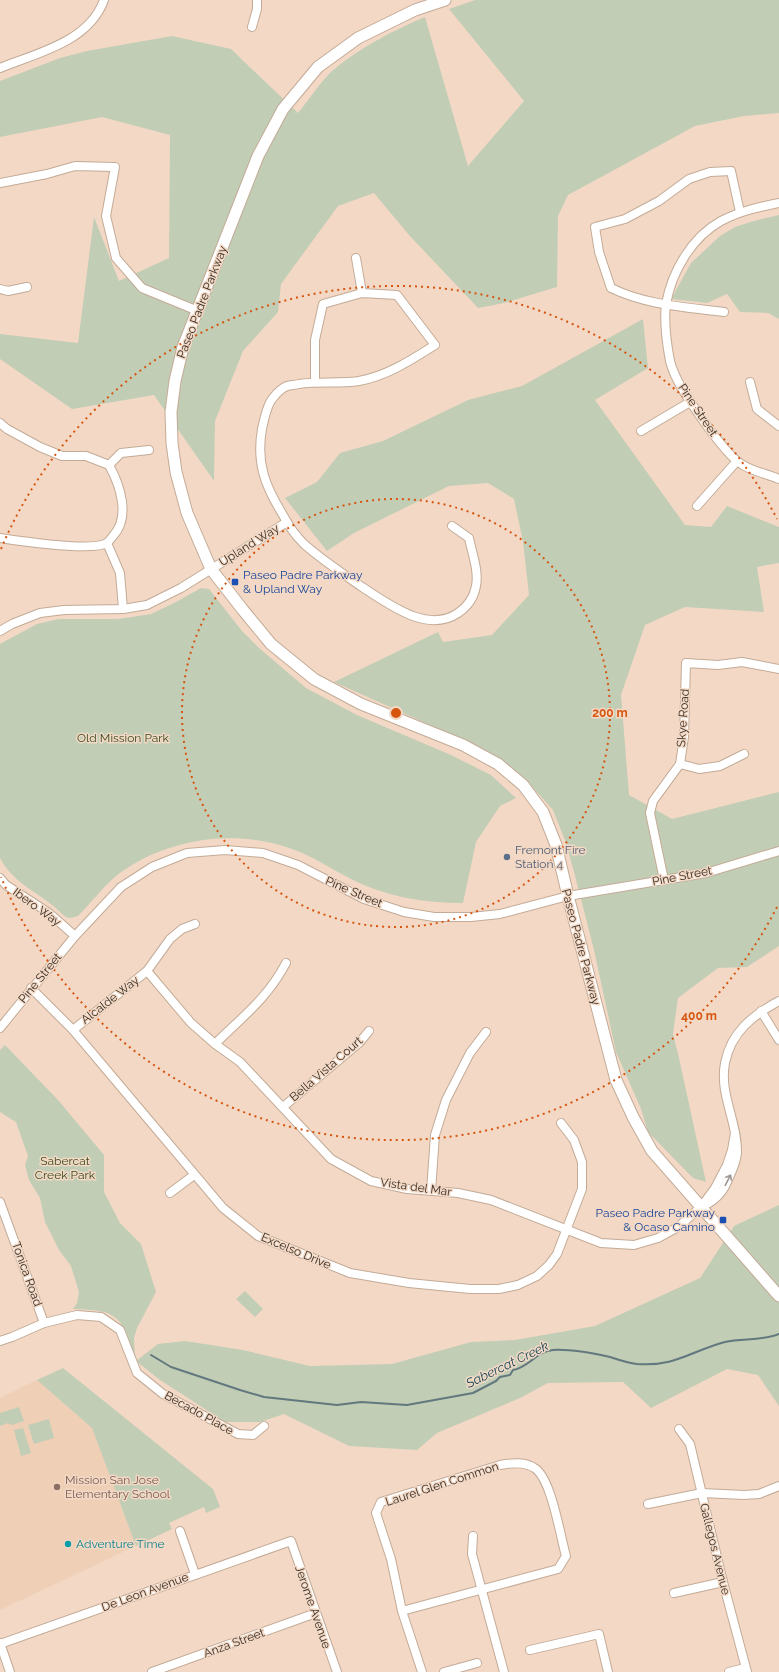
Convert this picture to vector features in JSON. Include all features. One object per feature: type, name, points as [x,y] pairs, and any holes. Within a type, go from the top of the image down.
[{"type":"main road","name":"Paseo Padre Parkway","points":[[446,0],[415,10],[358,38],[318,68],[283,109],[258,156],[183,347],[175,381],[171,412],[172,443],[176,472],[187,514],[211,569],[272,644],[314,679],[361,704],[463,745],[498,764],[523,786],[545,817],[556,845],[616,1080],[633,1117],[652,1151],[778,1294]]},
{"type":"street","points":[[0,68],[66,41],[83,30],[100,10],[104,0]]},
{"type":"street","points":[[252,28],[258,9],[257,0]]},
{"type":"street","points":[[0,183],[47,174],[76,166],[115,167],[106,216],[116,258],[142,288],[198,311]]},
{"type":"street","points":[[724,312],[666,305],[629,296],[611,288],[600,252],[595,227],[625,219],[659,201],[689,179],[710,172],[731,171],[740,212]]},
{"type":"street","name":"Pine Street","points":[[778,476],[752,469],[737,461],[710,431],[690,402],[670,362],[666,333],[666,305],[673,279],[689,249],[701,236],[720,222],[740,212],[756,207],[779,203]]},
{"type":"street","points":[[356,258],[362,293]]},
{"type":"street","points":[[0,290],[8,291],[27,286]]},
{"type":"street","points":[[315,382],[315,340],[323,304],[362,293],[397,295],[435,345],[390,372],[359,381],[315,382],[286,386],[271,399],[263,423],[260,441],[260,462],[270,493],[287,522],[303,543],[331,566],[384,601],[415,617],[441,620],[454,616],[464,609],[472,598],[476,585],[475,566],[469,538],[452,526]]},
{"type":"street","points":[[750,382],[757,409],[779,426]]},
{"type":"street","points":[[641,431],[690,402]]},
{"type":"street","points":[[0,423],[7,429],[33,443],[62,456],[86,456],[109,464],[116,478],[123,515],[119,530],[106,543],[89,546],[42,544],[0,538]]},
{"type":"street","points":[[109,464],[121,453],[148,450]]},
{"type":"street","points":[[698,506],[737,461]]},
{"type":"street","name":"Upland Way","points":[[0,631],[12,624],[40,613],[64,610],[123,609],[148,605],[181,588],[287,522]]},
{"type":"street","points":[[106,543],[120,574],[123,609]]},
{"type":"street","name":"Skye Road","points":[[664,880],[650,813],[653,801],[680,764],[684,737],[686,663],[718,665],[742,662],[779,668]]},
{"type":"street","points":[[680,764],[699,769],[720,766],[744,754]]},
{"type":"street","name":"Pine Street","points":[[0,1028],[31,988],[75,936],[121,887],[152,867],[188,853],[225,850],[263,853],[298,865],[364,899],[404,912],[434,916],[471,917],[500,914],[568,896],[706,873],[779,851]]},
{"type":"street","name":"Ibero Way","points":[[0,878],[6,885],[49,913],[75,936]]},
{"type":"street","name":"Alcalde Way","points":[[73,1030],[147,971],[170,939],[182,929],[195,924]]},
{"type":"street","points":[[214,1044],[257,1005],[277,979],[286,963]]},
{"type":"street","name":"Vista del Mar","points":[[147,971],[191,1023],[214,1044],[240,1062],[331,1159],[371,1181],[407,1189],[458,1193],[491,1200],[601,1243],[634,1246],[658,1238],[678,1227],[701,1207],[718,1197],[732,1173],[737,1153],[735,1133],[723,1082],[725,1063],[736,1036],[747,1023],[761,1011],[779,1000]]},
{"type":"street","name":"Excelso Drive","points":[[31,988],[73,1030],[223,1208],[258,1236],[350,1273],[409,1283],[470,1289],[500,1289],[518,1285],[537,1276],[549,1265],[557,1254],[582,1189],[582,1162],[574,1140],[561,1122]]},
{"type":"street","points":[[761,1011],[779,1040]]},
{"type":"street","name":"Bella Vista Court","points":[[283,1107],[359,1043],[369,1031]]},
{"type":"street","points":[[431,1190],[435,1135],[446,1100],[470,1053],[486,1032]]},
{"type":"street","points":[[170,1193],[194,1175]]},
{"type":"street","name":"Tonica Road","points":[[0,1202],[44,1322]]},
{"type":"street","name":"Becado Place","points":[[44,1322],[77,1315],[101,1317],[120,1330],[137,1373],[163,1394],[238,1434],[253,1435],[264,1426]]},
{"type":"street","points":[[0,1341],[44,1322]]},
{"type":"street","name":"Gallegos Avenue","points":[[679,1429],[690,1444],[746,1670]]},
{"type":"street","name":"Laurel Glen Common","points":[[402,1611],[558,1569],[566,1556],[546,1482],[535,1468],[518,1463],[500,1464],[381,1502],[376,1513],[391,1559],[402,1611],[422,1672]]},
{"type":"street","points":[[648,1504],[702,1493],[744,1495],[759,1494],[779,1486]]},
{"type":"street","points":[[180,1532],[195,1574]]},
{"type":"street","points":[[473,1536],[472,1554],[504,1672]]},
{"type":"street","name":"De Leon Avenue","points":[[0,1643],[290,1541]]},
{"type":"street","name":"Jerome Avenue","points":[[290,1541],[337,1672]]},
{"type":"street","points":[[674,1593],[723,1582]]},
{"type":"street","name":"Anza Street","points":[[152,1672],[316,1613]]},
{"type":"street","points":[[530,1650],[599,1634],[608,1672]]},
{"type":"street","points":[[0,1643],[10,1672]]},
{"type":"street","points":[[444,1672],[477,1663]]},
{"type":"street","points":[[728,1672],[746,1670]]},
{"type":"shaded area","name":"Mission San Jose Elementary School","points":[[37,1380],[92,1428],[136,1546],[0,1610],[0,1398]]},
{"type":"green space","points":[[475,0],[779,0],[779,113],[744,116],[695,126],[568,195],[558,216],[557,287],[504,303],[478,308],[409,235],[374,193],[338,206],[281,284],[278,312],[243,351],[215,421],[214,481],[154,395],[72,409],[0,359],[0,334],[78,343],[94,217],[119,281],[169,258],[170,135],[102,117],[0,137],[0,81],[60,58],[87,51],[172,36],[231,49],[298,113],[333,70],[377,40],[425,17],[468,166],[524,101],[449,9]]},
{"type":"green space","points":[[779,215],[779,319],[768,313],[740,312],[727,294],[707,303],[671,299],[691,263],[720,236],[735,227]]},
{"type":"green space","points":[[643,319],[648,368],[595,400],[685,525],[711,527],[727,506],[779,527],[779,563],[757,567],[764,612],[685,607],[645,625],[621,695],[629,795],[672,819],[779,792],[779,946],[747,967],[718,968],[678,998],[673,1034],[706,1182],[693,1178],[648,1132],[641,1109],[616,1052],[594,950],[574,872],[566,843],[553,810],[526,780],[501,760],[479,747],[334,682],[438,632],[443,642],[492,635],[529,595],[523,542],[514,499],[488,483],[449,486],[354,533],[327,551],[285,498],[317,482],[340,453],[383,441],[468,400],[522,386]]},
{"type":"green space","name":"Old Mission Park","points":[[201,588],[209,589],[242,631],[259,648],[306,688],[357,715],[451,755],[491,775],[516,798],[500,806],[476,842],[463,903],[434,902],[392,895],[351,879],[313,858],[289,848],[267,842],[222,838],[177,846],[155,853],[135,863],[106,885],[78,916],[68,918],[23,884],[5,866],[0,858],[0,644],[37,624],[59,619],[118,619],[151,614]]},
{"type":"green space","name":"Sabercat Creek Park","points":[[5,1045],[58,1100],[104,1155],[104,1192],[120,1223],[141,1244],[156,1292],[137,1328],[134,1338],[135,1358],[122,1324],[116,1318],[100,1311],[73,1309],[77,1303],[79,1292],[71,1266],[59,1250],[45,1222],[40,1198],[29,1180],[25,1165],[28,1156],[16,1122],[0,1112],[0,1050]]},
{"type":"green space","points":[[779,1205],[779,1406],[758,1375],[727,1369],[651,1408],[623,1382],[548,1383],[520,1398],[437,1433],[417,1450],[349,1446],[284,1414],[260,1422],[225,1422],[160,1380],[136,1361],[158,1344],[185,1341],[243,1350],[310,1366],[392,1364],[471,1342],[515,1340],[595,1326],[700,1278],[734,1226]]},
{"type":"green space","points":[[245,1291],[263,1309],[255,1317],[236,1299]]},
{"type":"green space","points":[[63,1368],[213,1489],[220,1507],[206,1513],[204,1507],[169,1523],[172,1529],[136,1546],[92,1428],[37,1380]]},
{"type":"green space","points":[[19,1407],[24,1421],[12,1425],[8,1423],[0,1426],[0,1413]]},
{"type":"green space","points":[[49,1419],[54,1438],[34,1444],[28,1425]]},
{"type":"green space","points":[[23,1428],[31,1453],[21,1456],[14,1430]]},
{"type":"waterway","name":"Sabercat Creek","points":[[151,1355],[171,1367],[264,1397],[337,1405],[361,1402],[407,1405],[473,1393],[496,1381],[500,1377],[510,1375],[513,1370],[518,1369],[547,1351],[567,1350],[610,1357],[634,1364],[650,1364],[673,1361],[725,1342],[766,1338],[779,1334]]},
{"type":"place","name":"Paseo Padre Parkway & Upland Way","points":[[235,582]]},
{"type":"place","name":"Fremont Fire Station 4","points":[[507,857]]},
{"type":"place","name":"Paseo Padre Parkway & Ocaso Camino","points":[[723,1220]]},
{"type":"place","name":"Mission San Jose Elementary School","points":[[57,1487]]},
{"type":"place","name":"Adventure Time","points":[[68,1544]]}]
